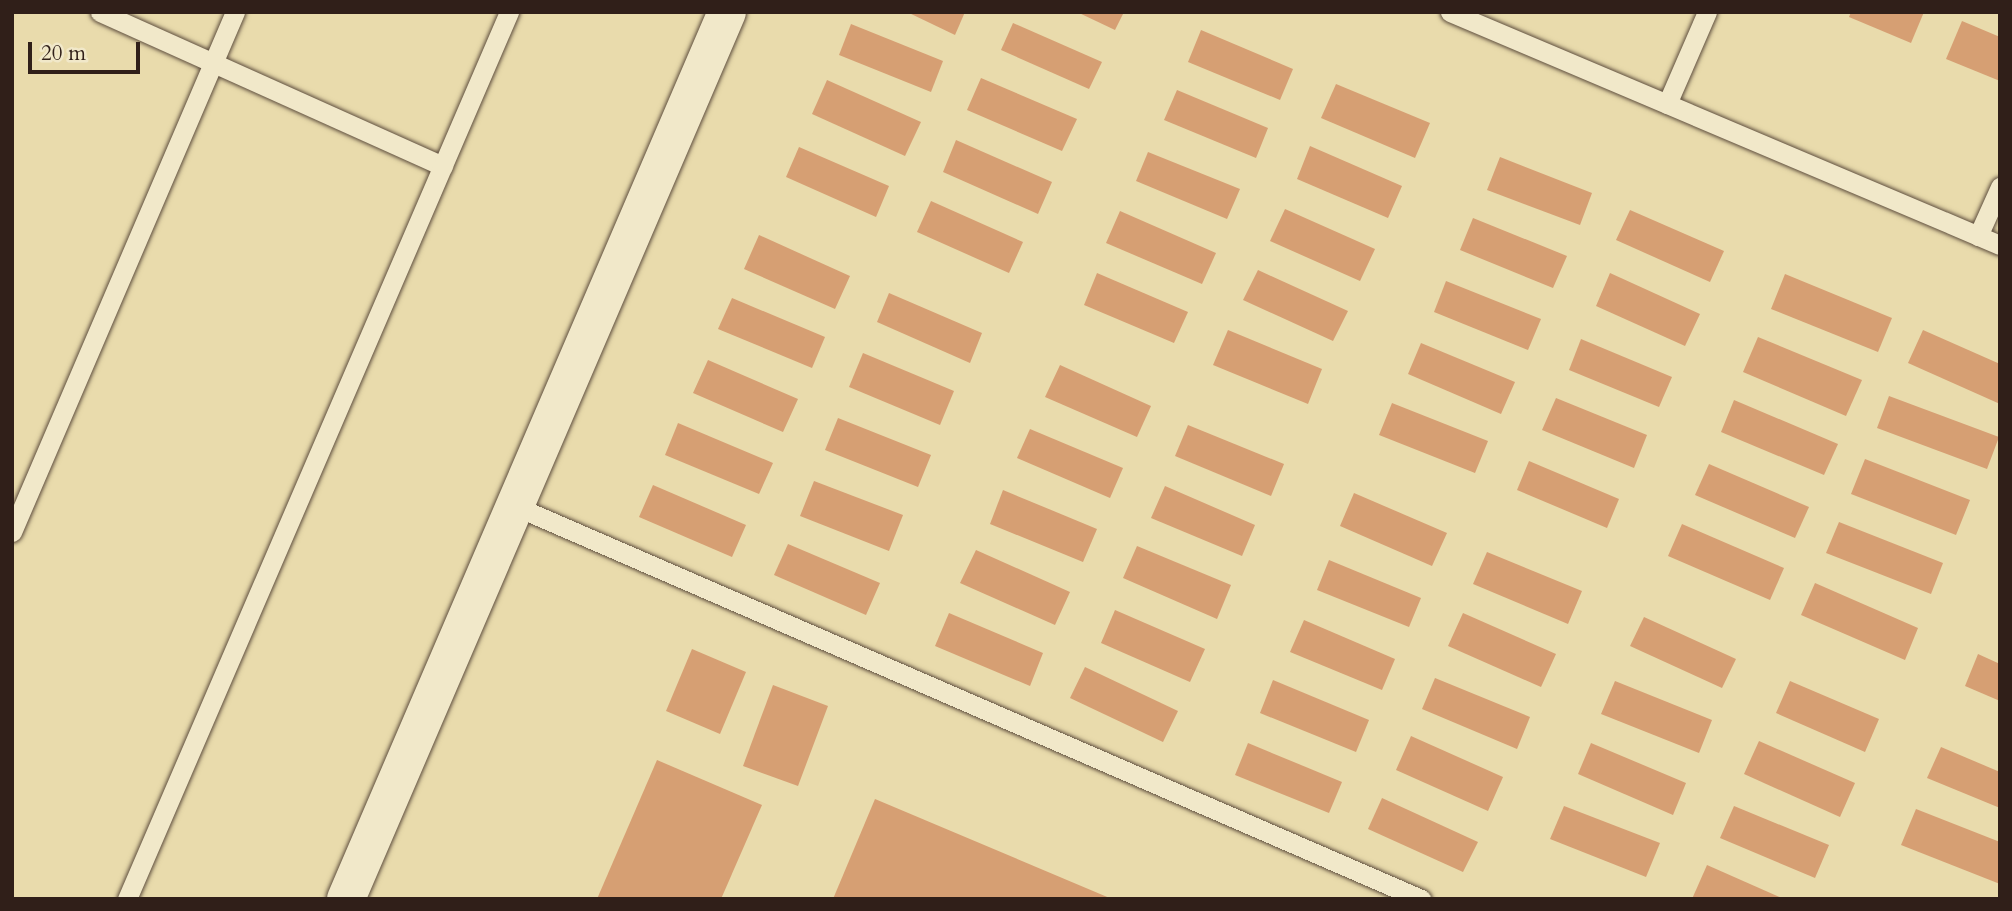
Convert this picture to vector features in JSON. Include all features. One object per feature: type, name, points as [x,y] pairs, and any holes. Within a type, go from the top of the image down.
[{"type":"street","points":[[346,899],[727,12]]},
{"type":"lane","points":[[100,12],[443,166]]},
{"type":"lane","points":[[12,532],[235,12]]},
{"type":"lane","points":[[127,899],[509,12]]},
{"type":"lane","points":[[1450,12],[2000,245]]},
{"type":"lane","points":[[1667,104],[1707,12]]},
{"type":"lane","points":[[1978,236],[2000,187]]},
{"type":"lane","points":[[515,506],[1421,899]]},
{"type":"building","points":[[907,12],[965,12],[955,35]]},
{"type":"building","points":[[1077,12],[1124,12],[1115,30]]},
{"type":"building","points":[[1851,12],[1924,12],[1911,43],[1849,17]]},
{"type":"building","points":[[1962,21],[2000,37],[2000,81],[1946,59]]},
{"type":"building","points":[[1013,23],[1102,62],[1089,89],[1001,50]]},
{"type":"building","points":[[851,24],[943,61],[931,92],[839,55]]},
{"type":"building","points":[[1201,30],[1293,69],[1280,100],[1188,62]]},
{"type":"building","points":[[981,78],[1077,119],[1062,151],[967,110]]},
{"type":"building","points":[[827,80],[921,122],[905,156],[812,114]]},
{"type":"building","points":[[1336,84],[1430,123],[1415,158],[1321,118]]},
{"type":"building","points":[[1177,90],[1268,128],[1256,158],[1164,120]]},
{"type":"building","points":[[956,140],[1052,182],[1038,214],[943,172]]},
{"type":"building","points":[[1310,146],[1402,186],[1388,218],[1297,179]]},
{"type":"building","points":[[799,147],[889,186],[876,217],[786,177]]},
{"type":"building","points":[[1148,152],[1240,189],[1227,219],[1136,181]]},
{"type":"building","points":[[1500,157],[1592,193],[1580,225],[1487,190]]},
{"type":"building","points":[[931,201],[1023,242],[1009,273],[917,232]]},
{"type":"building","points":[[1285,209],[1375,249],[1360,281],[1270,241]]},
{"type":"building","points":[[1630,210],[1724,251],[1710,282],[1616,240]]},
{"type":"building","points":[[1120,211],[1216,253],[1202,284],[1106,243]]},
{"type":"building","points":[[1473,218],[1567,256],[1553,288],[1460,250]]},
{"type":"building","points":[[759,235],[850,276],[835,309],[744,269]]},
{"type":"building","points":[[1258,270],[1348,311],[1333,341],[1243,300]]},
{"type":"building","points":[[1097,273],[1188,312],[1174,343],[1084,305]]},
{"type":"building","points":[[1610,273],[1700,314],[1685,346],[1596,306]]},
{"type":"building","points":[[1785,274],[1892,318],[1878,352],[1771,309]]},
{"type":"building","points":[[1446,281],[1541,319],[1528,350],[1434,312]]},
{"type":"building","points":[[889,293],[982,333],[970,363],[877,322]]},
{"type":"building","points":[[732,298],[825,337],[812,368],[718,329]]},
{"type":"building","points":[[1228,330],[1322,369],[1308,404],[1213,365]]},
{"type":"building","points":[[1923,330],[2000,364],[2000,404],[1908,363]]},
{"type":"building","points":[[1758,337],[1862,380],[1846,416],[1743,372]]},
{"type":"building","points":[[1581,339],[1672,377],[1659,407],[1569,370]]},
{"type":"building","points":[[1421,343],[1515,382],[1501,414],[1408,374]]},
{"type":"building","points":[[863,353],[954,391],[940,425],[849,387]]},
{"type":"building","points":[[708,360],[798,399],[783,432],[693,393]]},
{"type":"building","points":[[1060,365],[1151,406],[1137,437],[1045,397]]},
{"type":"building","points":[[1889,396],[1999,437],[1987,469],[1877,428]]},
{"type":"building","points":[[1556,398],[1647,435],[1634,468],[1542,430]]},
{"type":"building","points":[[1734,400],[1838,444],[1824,475],[1721,432]]},
{"type":"building","points":[[1392,403],[1488,441],[1475,473],[1379,435]]},
{"type":"building","points":[[838,418],[931,455],[918,487],[825,450]]},
{"type":"building","points":[[678,423],[773,463],[759,494],[665,455]]},
{"type":"building","points":[[1188,425],[1284,464],[1271,496],[1175,456]]},
{"type":"building","points":[[1030,429],[1123,468],[1110,498],[1017,458]]},
{"type":"building","points":[[1865,459],[1970,500],[1956,535],[1851,494]]},
{"type":"building","points":[[1529,461],[1619,499],[1607,528],[1517,490]]},
{"type":"building","points":[[1709,464],[1809,507],[1795,538],[1695,495]]},
{"type":"building","points":[[814,481],[903,515],[889,551],[800,516]]},
{"type":"building","points":[[653,485],[746,525],[732,557],[639,517]]},
{"type":"building","points":[[1165,486],[1255,525],[1242,556],[1151,518]]},
{"type":"building","points":[[1003,490],[1097,529],[1083,562],[990,524]]},
{"type":"building","points":[[1354,493],[1447,533],[1432,566],[1340,526]]},
{"type":"building","points":[[1839,522],[1943,563],[1931,594],[1826,553]]},
{"type":"building","points":[[1682,524],[1784,568],[1770,600],[1668,556]]},
{"type":"building","points":[[788,544],[880,583],[866,615],[774,575]]},
{"type":"building","points":[[1137,546],[1231,585],[1217,619],[1123,578]]},
{"type":"building","points":[[976,550],[1070,592],[1055,625],[960,583]]},
{"type":"building","points":[[1487,552],[1582,591],[1568,624],[1473,584]]},
{"type":"building","points":[[1329,560],[1421,598],[1409,627],[1317,590]]},
{"type":"building","points":[[1815,583],[1918,628],[1905,660],[1801,615]]},
{"type":"building","points":[[1115,610],[1205,649],[1190,682],[1101,643]]},
{"type":"building","points":[[949,613],[1043,653],[1030,686],[935,646]]},
{"type":"building","points":[[1463,613],[1556,654],[1541,687],[1448,646]]},
{"type":"building","points":[[1644,617],[1736,659],[1722,688],[1630,646]]},
{"type":"building","points":[[1304,620],[1395,659],[1382,690],[1290,652]]},
{"type":"building","points":[[692,649],[746,672],[720,734],[666,711]]},
{"type":"building","points":[[1978,654],[2000,664],[2000,701],[1965,686]]},
{"type":"building","points":[[1085,667],[1178,711],[1163,742],[1070,698]]},
{"type":"building","points":[[1435,678],[1530,717],[1517,749],[1422,709]]},
{"type":"building","points":[[1273,680],[1369,720],[1356,752],[1260,713]]},
{"type":"building","points":[[1615,681],[1712,720],[1699,753],[1601,714]]},
{"type":"building","points":[[1790,681],[1879,719],[1865,752],[1776,713]]},
{"type":"building","points":[[773,685],[828,706],[798,786],[743,766]]},
{"type":"building","points":[[1411,736],[1503,777],[1488,811],[1396,770]]},
{"type":"building","points":[[1759,741],[1855,783],[1840,817],[1744,774]]},
{"type":"building","points":[[1248,743],[1342,782],[1329,813],[1235,775]]},
{"type":"building","points":[[1591,743],[1686,783],[1673,815],[1578,774]]},
{"type":"building","points":[[1941,747],[2000,772],[2000,808],[1927,778]]},
{"type":"building","points":[[657,760],[762,805],[721,899],[597,899]]},
{"type":"building","points":[[1382,798],[1478,842],[1463,872],[1368,829]]},
{"type":"building","points":[[875,799],[1112,899],[833,899]]},
{"type":"building","points":[[1564,806],[1660,843],[1646,877],[1550,839]]},
{"type":"building","points":[[1734,806],[1829,845],[1815,878],[1720,838]]},
{"type":"building","points":[[1916,809],[2000,842],[2000,884],[1901,845]]},
{"type":"building","points":[[1707,865],[1784,899],[1692,899]]}]
